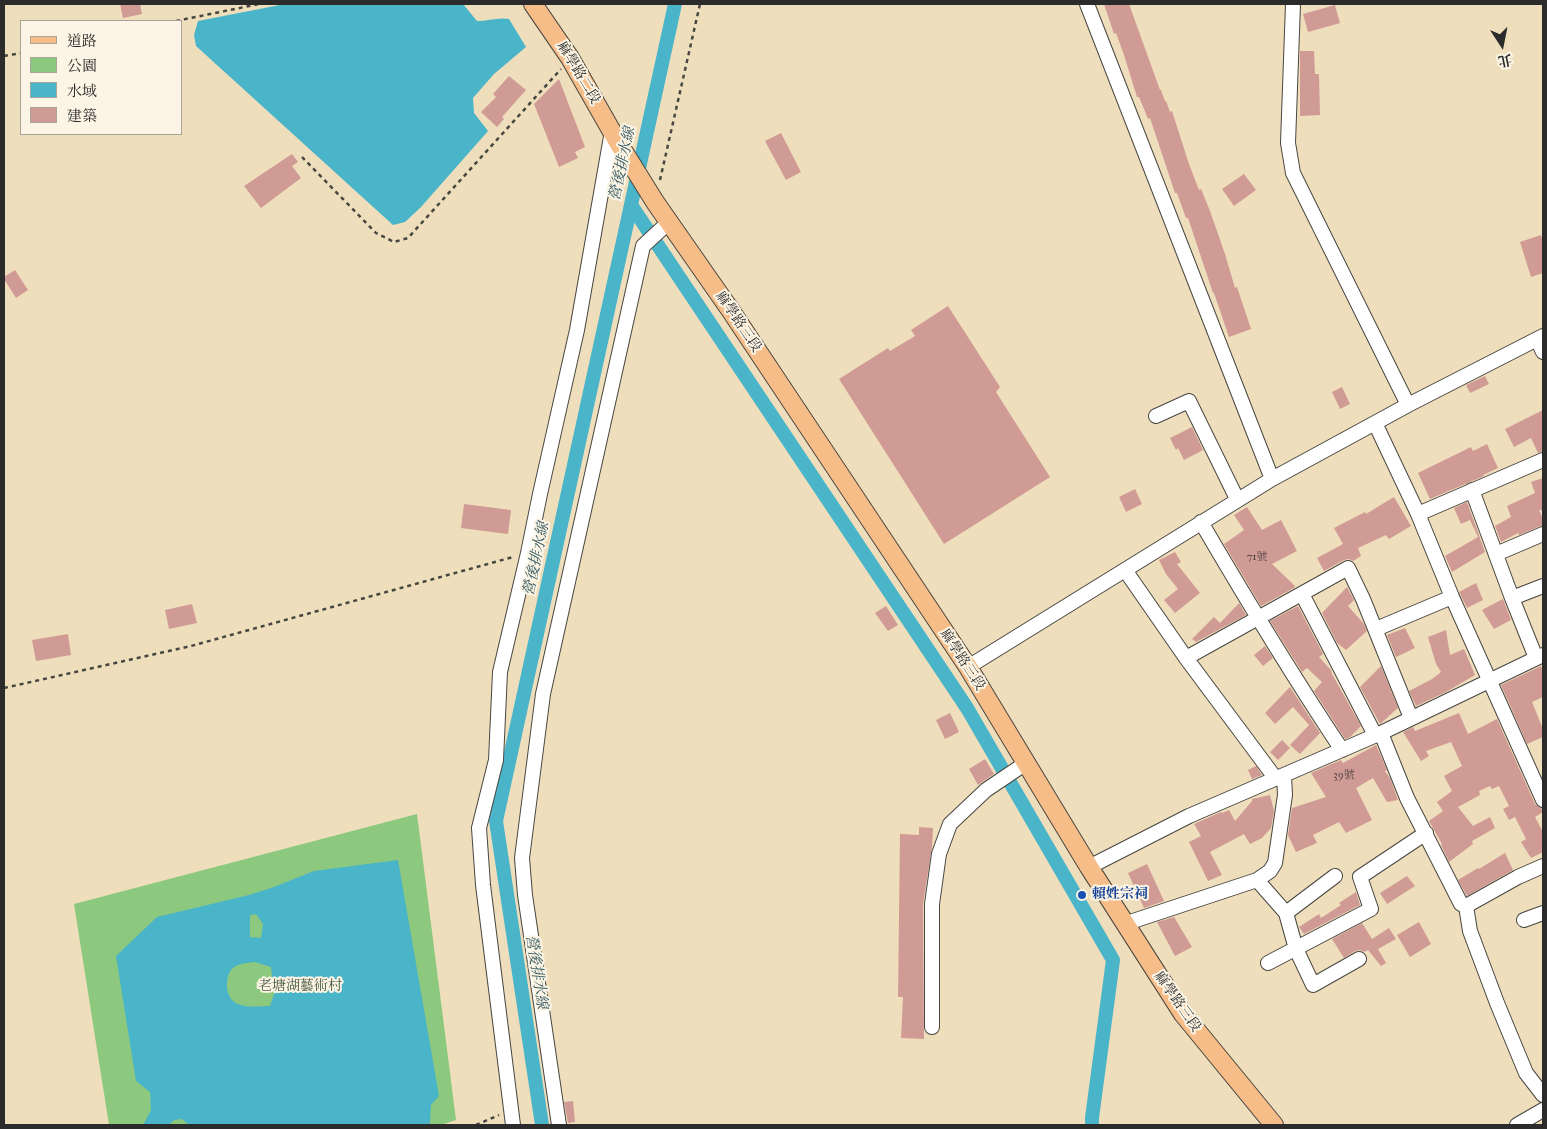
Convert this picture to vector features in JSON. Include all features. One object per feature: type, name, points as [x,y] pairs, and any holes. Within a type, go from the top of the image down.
[{"type":"main road","name":"麻學路二段","points":[[533,4],[570,58],[615,138],[652,198]]},
{"type":"main road","name":"麻學路三段","points":[[652,198],[731,311],[968,667],[1124,924],[1183,1014],[1274,1125]]},
{"type":"street","points":[[1087,4],[1272,479]]},
{"type":"street","points":[[1294,4],[1288,143],[1292,173],[1408,405]]},
{"type":"street","points":[[513,1125],[483,885],[480,828],[496,760],[500,672],[577,330],[615,138]]},
{"type":"street","points":[[559,1125],[525,895],[522,858],[543,694],[643,246],[669,222]]},
{"type":"street","points":[[968,667],[1272,479],[1408,405],[1540,337],[1543,352]]},
{"type":"street","points":[[1156,416],[1189,401],[1237,499]]},
{"type":"street","points":[[1375,423],[1418,514],[1452,597],[1543,800]]},
{"type":"street","points":[[1418,514],[1543,460]]},
{"type":"street","points":[[1089,867],[1189,816],[1378,734],[1540,657],[1512,598],[1472,490]]},
{"type":"street","points":[[1201,522],[1257,619],[1342,750]]},
{"type":"street","points":[[1496,554],[1543,534]]},
{"type":"street","points":[[1186,658],[1348,568],[1376,629],[1411,718]]},
{"type":"street","points":[[1124,570],[1186,658],[1280,778],[1284,795],[1275,863],[1270,871],[1257,880],[1124,924]]},
{"type":"street","points":[[1512,598],[1543,586]]},
{"type":"street","points":[[1302,594],[1378,734],[1407,798],[1461,904],[1466,906]]},
{"type":"street","points":[[1376,629],[1452,597]]},
{"type":"street","points":[[932,1027],[932,904],[939,854],[950,824],[986,790],[1026,763]]},
{"type":"street","points":[[1268,962],[1371,909],[1360,877],[1426,833]]},
{"type":"street","points":[[1466,906],[1518,877],[1543,866]]},
{"type":"street","points":[[1286,913],[1335,876]]},
{"type":"street","points":[[1257,880],[1286,913],[1296,948],[1313,985],[1359,959]]},
{"type":"street","points":[[1466,906],[1470,931],[1497,1003],[1526,1073],[1543,1095]]},
{"type":"street","points":[[1524,920],[1543,913]]},
{"type":"street","points":[[1517,1125],[1543,1110]]},
{"type":"path","points":[[181,20],[259,4]]},
{"type":"path","points":[[652,198],[700,4]]},
{"type":"path","points":[[4,56],[20,53]]},
{"type":"path","points":[[302,157],[376,233],[394,242],[408,238],[570,58]]},
{"type":"path","points":[[4,688],[191,646],[528,553]]},
{"type":"path","points":[[476,1125],[510,1109]]},
{"type":"green space","name":"老塘湖藝術村","points":[[417,814],[456,1120],[441,1125],[109,1125],[74,904]]},
{"type":"water","points":[[285,4],[463,4],[477,21],[509,19],[526,47],[494,74],[473,98],[474,113],[488,131],[421,207],[405,222],[393,225],[196,46],[194,35],[198,21]]},
{"type":"water","name":"老塘湖藝術村","points":[[398,860],[439,1096],[431,1105],[430,1123],[428,1125],[189,1125],[182,1119],[174,1120],[169,1125],[143,1125],[151,1110],[150,1092],[136,1081],[116,956],[157,917],[249,895],[314,871]],"holes":[[[256,914],[263,924],[261,938],[250,937],[250,915]],[[255,962],[271,967],[274,994],[270,1006],[238,1004],[230,998],[228,993],[227,983],[232,969],[240,964]]]},
{"type":"building","points":[[120,4],[140,4],[142,14],[123,18]]},
{"type":"building","points":[[1104,4],[1129,4],[1160,90],[1170,112],[1172,111],[1199,190],[1201,189],[1210,211],[1235,288],[1237,287],[1251,329],[1229,337],[1188,218],[1186,218],[1177,193],[1175,193],[1150,118],[1148,119],[1139,97],[1137,97],[1124,55],[1116,33],[1114,34]]},
{"type":"building","points":[[1335,5],[1340,23],[1308,32],[1303,14]]},
{"type":"building","points":[[1300,51],[1314,51],[1315,74],[1319,74],[1320,115],[1300,116]]},
{"type":"building","points":[[509,76],[526,90],[502,117],[504,119],[497,127],[481,112],[496,97],[493,94]]},
{"type":"building","points":[[559,79],[585,147],[575,152],[578,158],[559,167],[534,104]]},
{"type":"building","points":[[781,133],[801,172],[786,180],[765,141]]},
{"type":"building","points":[[292,154],[298,162],[292,166],[301,178],[261,208],[244,186]]},
{"type":"building","points":[[1244,174],[1256,190],[1234,206],[1222,189]]},
{"type":"building","points":[[1541,235],[1543,242],[1543,273],[1531,277],[1520,242]]},
{"type":"building","points":[[15,270],[28,290],[16,298],[4,279],[4,277]]},
{"type":"building","points":[[948,306],[1000,387],[996,392],[1050,477],[944,544],[839,379],[888,348],[890,351],[915,336],[911,330]]},
{"type":"building","points":[[1485,376],[1489,384],[1470,393],[1466,385]]},
{"type":"building","points":[[1342,387],[1350,404],[1340,409],[1332,392]]},
{"type":"building","points":[[1543,410],[1543,451],[1538,453],[1531,438],[1514,447],[1505,429]]},
{"type":"building","points":[[1192,427],[1203,450],[1184,460],[1170,438]]},
{"type":"building","points":[[1487,444],[1498,468],[1430,499],[1418,473],[1471,447],[1473,451]]},
{"type":"building","points":[[1543,478],[1543,512],[1539,510],[1543,519],[1543,525],[1519,535],[1518,533],[1501,542],[1495,526],[1511,517],[1507,506],[1535,493],[1531,482]]},
{"type":"building","points":[[1135,489],[1142,504],[1126,512],[1119,497]]},
{"type":"building","points":[[1394,497],[1411,526],[1389,539],[1386,535],[1358,548],[1361,556],[1353,561],[1349,559],[1344,560],[1324,571],[1317,558],[1343,544],[1334,528],[1365,512],[1366,514]]},
{"type":"building","points":[[1467,502],[1485,552],[1452,572],[1445,556],[1478,537],[1470,520],[1461,524],[1454,508]]},
{"type":"building","points":[[464,504],[511,510],[508,534],[461,528]]},
{"type":"building","points":[[1247,507],[1262,530],[1281,520],[1297,551],[1272,564],[1295,586],[1294,588],[1261,606],[1224,544],[1244,530],[1234,515]]},
{"type":"building","points":[[1175,552],[1181,562],[1177,564],[1200,593],[1175,613],[1164,600],[1178,589],[1166,574],[1159,560]]},
{"type":"building","points":[[1476,583],[1483,600],[1467,608],[1459,592]]},
{"type":"building","points":[[1347,587],[1354,600],[1348,606],[1364,624],[1367,631],[1346,650],[1337,643],[1322,613]]},
{"type":"building","points":[[1503,599],[1511,620],[1494,629],[1482,610]]},
{"type":"building","points":[[1239,603],[1246,615],[1196,642],[1192,639],[1214,617],[1220,623]]},
{"type":"building","points":[[192,604],[197,623],[169,629],[165,610]]},
{"type":"building","points":[[886,606],[898,625],[888,631],[875,613]]},
{"type":"building","points":[[1298,606],[1323,654],[1319,657],[1331,670],[1361,726],[1350,737],[1345,739],[1314,691],[1322,682],[1307,668],[1302,672],[1270,621]]},
{"type":"building","points":[[1405,628],[1415,648],[1396,657],[1387,635]]},
{"type":"building","points":[[1446,630],[1450,655],[1464,649],[1475,675],[1446,692],[1416,706],[1409,691],[1441,672],[1436,664],[1428,637]]},
{"type":"building","points":[[68,634],[71,655],[36,661],[32,640]]},
{"type":"building","points":[[1265,646],[1273,658],[1263,666],[1254,655]]},
{"type":"building","points":[[1381,666],[1398,708],[1380,724],[1360,687]]},
{"type":"building","points":[[1541,666],[1543,672],[1543,697],[1532,702],[1543,729],[1543,737],[1527,744],[1501,685]]},
{"type":"building","points":[[1290,687],[1320,733],[1300,754],[1290,745],[1309,725],[1293,707],[1275,724],[1265,713]]},
{"type":"building","points":[[950,713],[959,732],[945,739],[936,720]]},
{"type":"building","points":[[1459,713],[1468,734],[1497,719],[1535,804],[1542,809],[1543,812],[1535,817],[1543,832],[1543,852],[1531,858],[1521,842],[1526,839],[1515,817],[1509,820],[1503,809],[1509,806],[1499,786],[1492,789],[1490,786],[1479,791],[1480,795],[1458,807],[1473,826],[1490,817],[1495,828],[1472,841],[1473,844],[1449,862],[1442,844],[1429,821],[1443,811],[1437,802],[1452,791],[1444,776],[1462,766],[1451,742],[1426,751],[1429,756],[1421,761],[1403,732],[1413,727],[1415,731]]},
{"type":"building","points":[[1282,740],[1290,748],[1278,760],[1270,752]]},
{"type":"building","points":[[1376,745],[1398,800],[1387,802],[1373,778],[1356,788],[1372,820],[1346,833],[1339,822],[1313,835],[1317,843],[1296,852],[1288,835],[1292,808],[1326,797],[1311,773],[1341,760],[1343,763]]},
{"type":"building","points":[[985,759],[994,774],[978,785],[969,769]]},
{"type":"building","points":[[1256,766],[1262,775],[1252,779],[1248,770]]},
{"type":"building","points":[[1270,795],[1274,811],[1271,828],[1262,838],[1250,844],[1244,834],[1210,852],[1222,875],[1208,881],[1189,842],[1201,836],[1194,824],[1229,810],[1235,821],[1252,799]]},
{"type":"building","points":[[919,827],[933,828],[923,904],[924,1039],[901,1038],[903,997],[898,997],[900,834],[919,835]]},
{"type":"building","points":[[1505,853],[1513,870],[1467,896],[1458,880]]},
{"type":"building","points":[[1147,864],[1164,901],[1144,908],[1128,873]]},
{"type":"building","points":[[1407,876],[1415,886],[1387,904],[1380,893]]},
{"type":"building","points":[[1356,892],[1360,905],[1304,934],[1299,927],[1319,914],[1321,918]]},
{"type":"building","points":[[1174,917],[1192,947],[1175,956],[1157,922]]},
{"type":"building","points":[[1419,922],[1431,944],[1410,957],[1397,935]]},
{"type":"building","points":[[1362,923],[1372,939],[1389,928],[1396,939],[1378,949],[1386,963],[1381,966],[1368,950],[1364,952],[1360,950],[1355,951],[1344,958],[1332,939]]},
{"type":"building","points":[[573,1101],[575,1122],[568,1123],[564,1102]]},
{"type":"waterway","name":"營後排水線","points":[[542,1125],[496,821],[675,4]]},
{"type":"waterway","points":[[631,205],[967,708],[1113,960],[1092,1125]]},
{"type":"place","name":"賴姓宗祠","points":[[1082,895]]}]
